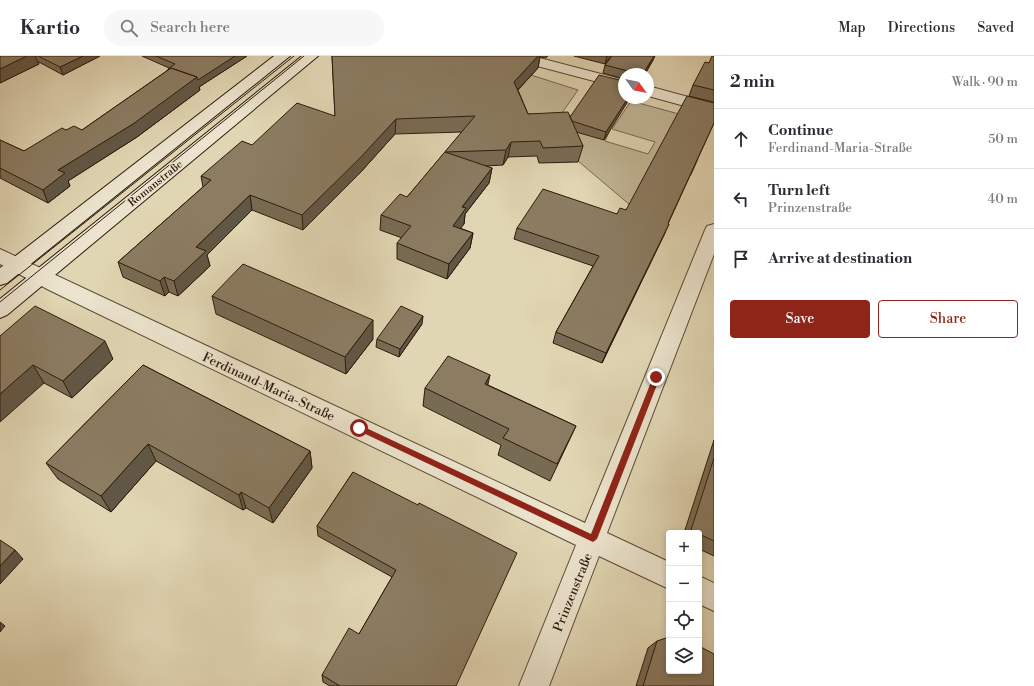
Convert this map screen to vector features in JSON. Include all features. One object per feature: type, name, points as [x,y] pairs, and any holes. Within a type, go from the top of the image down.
[{"type":"street","name":"Romanstraße","points":[[5,267],[284,56]]},
{"type":"street","name":"Romanstraße","points":[[0,310],[310,56]]},
{"type":"street","points":[[516,56],[539,59],[618,83]]},
{"type":"street","points":[[654,93],[714,109]]},
{"type":"street","name":"Prinzenstraße","points":[[534,686],[714,230]]},
{"type":"street","name":"Ferdinand-Maria-Straße","points":[[5,267],[40,277],[666,575]]},
{"type":"street","points":[[702,592],[714,598]]},
{"type":"shaded area","points":[[429,70],[531,75],[578,90],[562,113],[611,128],[605,141],[648,154],[655,142],[612,129],[629,104],[642,104],[679,114],[662,148],[698,159],[691,175],[653,163],[630,205],[578,161]]},
{"type":"building","points":[[0,56],[27,56],[0,69]]},
{"type":"building","points":[[38,56],[83,56],[60,67]]},
{"type":"building","points":[[156,56],[235,56],[198,80],[197,77],[171,68],[169,70],[168,69],[175,64]]},
{"type":"building","points":[[332,56],[538,56],[514,82],[528,114],[568,112],[583,146],[543,148],[540,141],[511,142],[506,150],[445,152],[492,168],[462,207],[466,208],[453,226],[473,233],[449,264],[397,243],[411,226],[381,215],[400,194],[407,197],[475,116],[396,119],[360,158],[302,215],[250,195],[196,247],[206,251],[174,281],[164,277],[160,281],[118,262],[211,180],[201,176],[242,141],[252,145],[297,103],[335,116]]},
{"type":"building","points":[[612,56],[654,56],[647,68],[618,68],[605,65]]},
{"type":"building","points":[[712,56],[714,56],[714,90],[693,85],[705,62],[709,63]]},
{"type":"building","points":[[171,68],[197,77],[133,124],[58,170],[65,173],[43,190],[0,168],[0,140],[24,151],[62,128],[66,130],[74,126],[82,130]]},
{"type":"building","points":[[599,75],[618,80],[618,104],[624,104],[606,132],[572,121],[570,117]]},
{"type":"building","points":[[687,96],[714,103],[714,123],[668,223],[669,224],[606,353],[556,332],[599,256],[517,228],[543,189],[617,214],[620,208],[626,210]]},
{"type":"building","points":[[243,264],[373,320],[345,357],[212,296]]},
{"type":"building","points":[[35,306],[105,341],[63,381],[33,365],[0,394],[0,336]]},
{"type":"building","points":[[401,306],[423,316],[400,349],[377,339]]},
{"type":"building","points":[[448,356],[490,375],[485,384],[576,426],[557,464],[503,438],[509,429],[425,388]]},
{"type":"building","points":[[143,365],[310,451],[269,508],[241,492],[239,495],[148,444],[101,496],[46,463]]},
{"type":"building","points":[[714,458],[714,541],[702,535],[702,530],[691,530]]},
{"type":"building","points":[[353,472],[418,505],[419,503],[517,553],[456,686],[340,686],[322,675],[349,628],[359,634],[396,570],[317,526]]},
{"type":"building","points":[[0,540],[15,550],[0,566]]},
{"type":"building","points":[[666,638],[666,674],[702,674],[702,648],[714,654],[714,686],[643,686],[657,641]]},
{"type":"tram line","points":[[0,290],[294,56]]},
{"type":"tram line","points":[[0,302],[304,56]]},
{"type":"route","points":[[359,428],[593,539],[656,377]]}]
